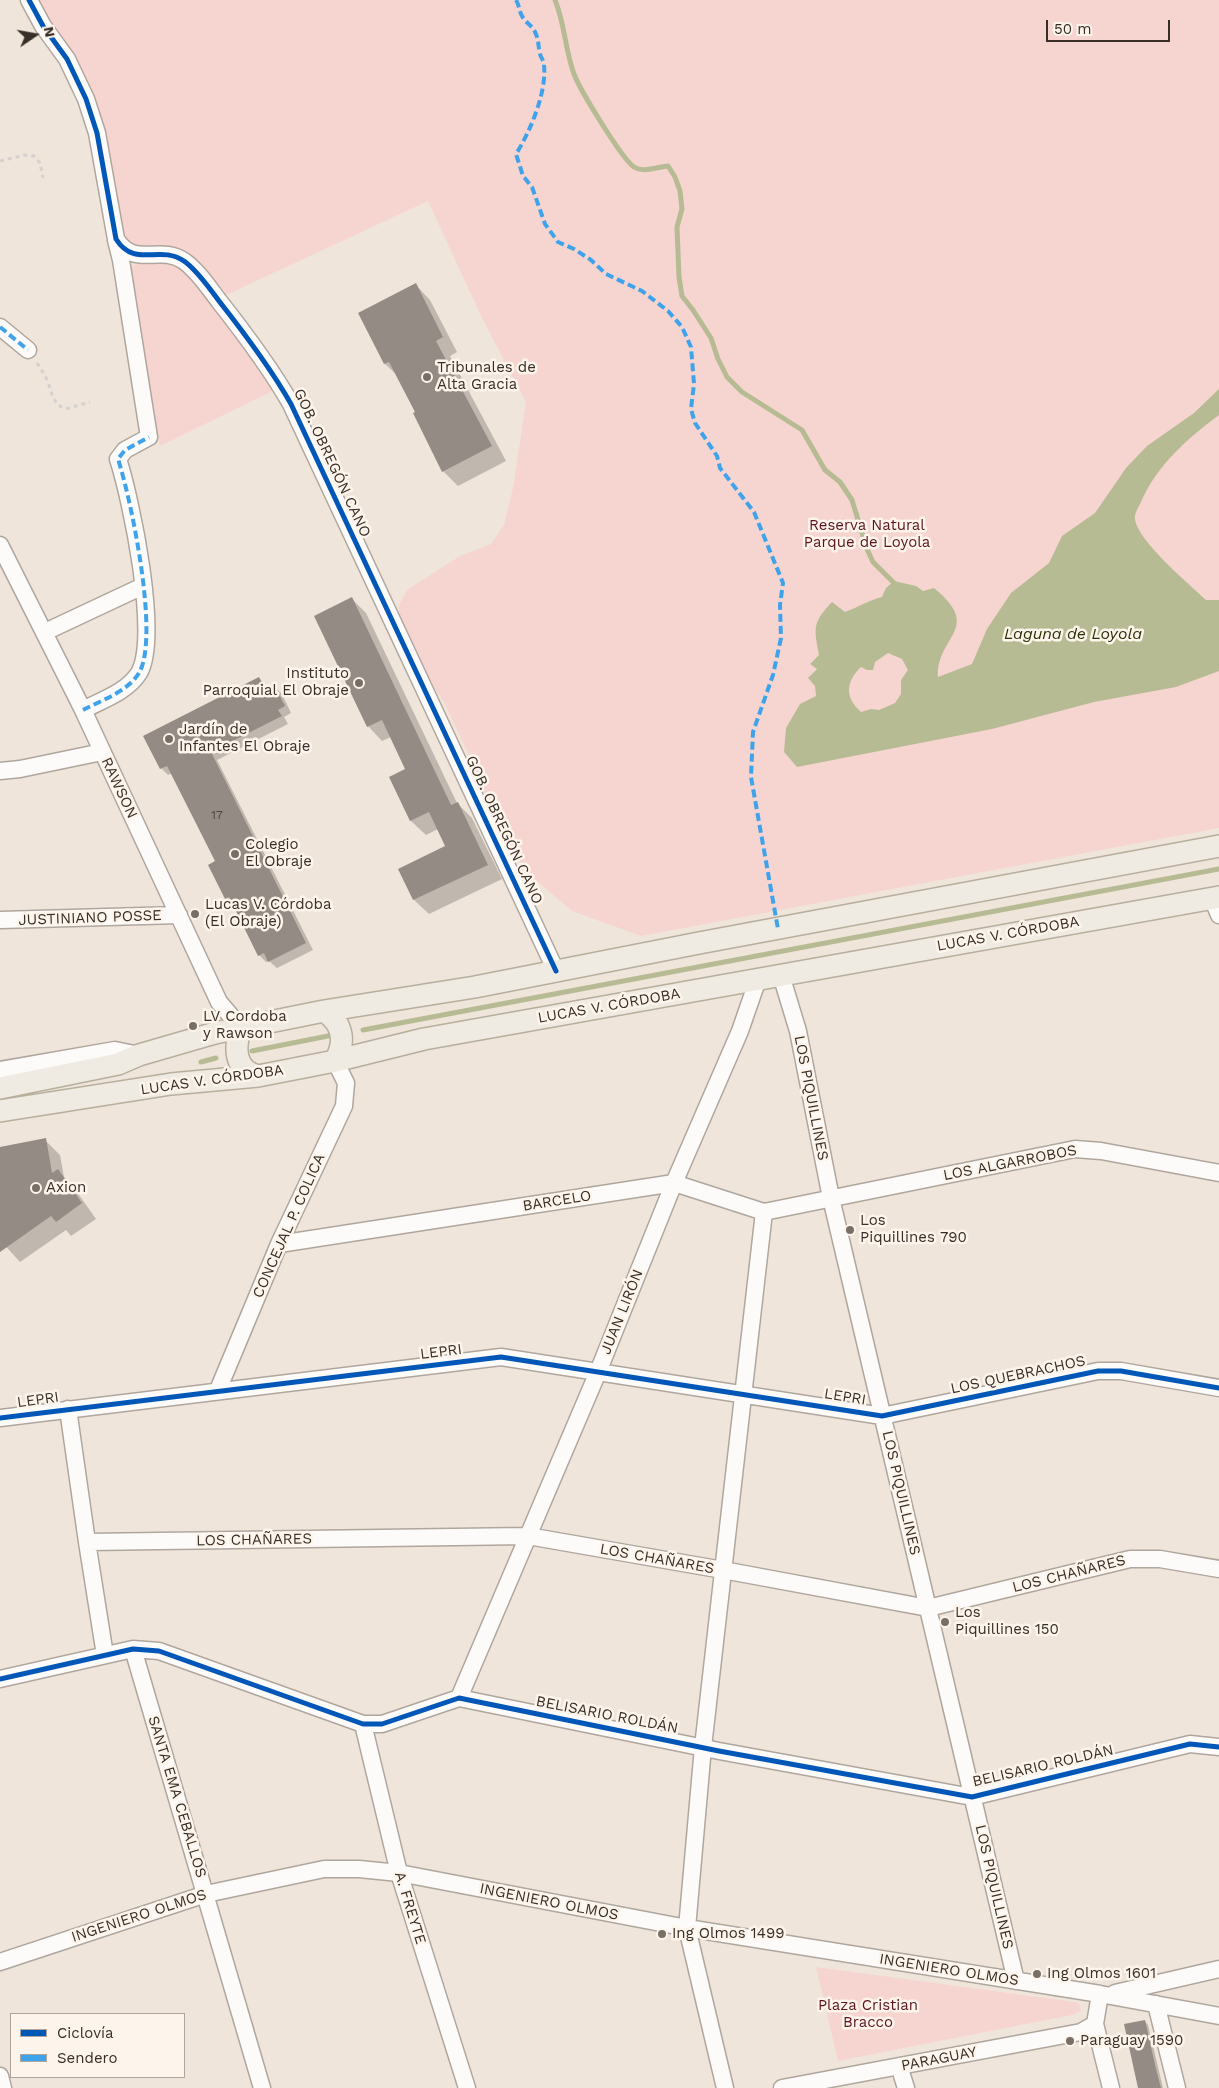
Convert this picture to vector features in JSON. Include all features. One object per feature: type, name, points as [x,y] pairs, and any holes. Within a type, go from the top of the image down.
[{"type":"main road","points":[[0,1088],[118,1064],[139,1055],[241,1028],[324,1011],[475,987],[1219,846]]},
{"type":"main road","name":"LUCAS V. CÓRDOBA","points":[[0,1111],[171,1084],[258,1076],[335,1061],[424,1039],[781,975],[1217,903]]},
{"type":"main road","points":[[324,1011],[331,1016],[340,1028],[342,1043],[335,1061]]},
{"type":"main road","points":[[241,1028],[236,1049],[238,1057],[245,1070],[250,1074],[258,1076]]},
{"type":"street","points":[[29,0],[43,26],[67,59],[86,99],[97,133],[121,260],[149,437],[125,450],[118,459],[127,486],[141,564],[146,643],[145,658],[140,672],[132,683],[83,710]]},
{"type":"street","points":[[116,239],[126,251],[142,256]]},
{"type":"street","name":"GOB. OBREGÓN CANO","points":[[121,260],[142,256],[170,255],[177,257],[191,267],[247,337],[276,377],[288,397],[556,971]]},
{"type":"street","points":[[0,327],[28,350]]},
{"type":"street","name":"RAWSON","points":[[0,545],[83,710],[219,1002],[241,1028]]},
{"type":"street","points":[[44,632],[143,586]]},
{"type":"street","points":[[0,770],[20,768],[102,752]]},
{"type":"street","name":"JUSTINIANO POSSE","points":[[0,920],[179,915]]},
{"type":"street","name":"LOS PIQUILLINES","points":[[781,975],[798,1031],[831,1198],[1016,1981]]},
{"type":"street","name":"JUAN LIRÓN","points":[[459,1698],[598,1372],[674,1183],[740,1031],[758,979]]},
{"type":"street","points":[[0,1070],[115,1050],[139,1055]]},
{"type":"street","name":"CONCEJAL P. COLICA","points":[[218,1390],[278,1244],[344,1106],[346,1083],[335,1061]]},
{"type":"street","name":"LOS ALGARROBOS","points":[[831,1198],[1075,1149],[1101,1151],[1219,1173]]},
{"type":"street","name":"BARCELO","points":[[278,1244],[674,1183],[764,1212],[831,1198]]},
{"type":"street","points":[[725,2088],[687,1928],[703,1747],[764,1212]]},
{"type":"street","name":"LEPRI","points":[[0,1418],[218,1390],[501,1358],[882,1416]]},
{"type":"street","name":"LOS QUEBRACHOS","points":[[882,1416],[1098,1371],[1121,1372],[1219,1388]]},
{"type":"street","points":[[68,1409],[86,1542],[105,1655]]},
{"type":"street","name":"LOS CHAÑARES","points":[[86,1542],[528,1536],[928,1608],[1130,1559],[1160,1559],[1219,1569]]},
{"type":"street","points":[[0,1679],[133,1649],[160,1651],[364,1724],[382,1724],[459,1698]]},
{"type":"street","name":"SANTA EMA CEBALLOS","points":[[133,1649],[262,2088]]},
{"type":"street","name":"BELISARIO ROLDÁN","points":[[459,1698],[703,1747],[972,1797],[1190,1744],[1219,1746]]},
{"type":"street","name":"A. FREYTE","points":[[364,1724],[399,1873],[467,2088]]},
{"type":"street","name":"INGENIERO OLMOS","points":[[0,1962],[206,1894],[324,1869],[359,1869],[399,1873],[687,1928],[1104,1994],[1219,2016]]},
{"type":"street","points":[[1111,2088],[1095,2024],[1104,1994],[1219,1969]]},
{"type":"street","points":[[1156,2004],[1177,2088]]},
{"type":"street","name":"PARAGUAY","points":[[782,2088],[1082,2032],[1095,2024]]},
{"type":"street","points":[[899,2066],[906,2088]]},
{"type":"street","points":[[0,2076],[3,2088]]},
{"type":"path","points":[[0,161],[25,155],[34,156],[40,163],[44,178]]},
{"type":"path","points":[[28,350],[47,380],[52,397],[57,405],[65,409],[90,402]]},
{"type":"green space","name":"Reserva Natural Parque de Loyola","points":[[35,0],[1219,0],[1219,828],[641,936],[572,911],[524,870],[490,799],[483,796],[467,751],[444,702],[435,689],[406,632],[399,613],[399,605],[407,590],[460,556],[491,544],[504,525],[513,488],[526,402],[482,318],[428,201],[224,296],[200,266],[184,252],[165,248],[133,249],[123,237],[108,147],[93,95],[74,58]]},
{"type":"green space","points":[[158,260],[177,265],[190,275],[252,354],[275,390],[160,446],[130,270],[133,265]]},
{"type":"green space","name":"Plaza Cristian Bracco","points":[[816,1967],[1075,2002],[1079,2003],[1081,2011],[1072,2015],[838,2061]]},
{"type":"water","name":"Laguna de Loyola","points":[[1219,389],[1219,415],[1184,443],[1155,476],[1136,511],[1135,520],[1145,540],[1177,573],[1206,600],[1219,600],[1219,671],[1176,687],[1094,702],[992,729],[797,767],[784,752],[786,728],[800,704],[816,696],[815,686],[808,678],[817,669],[810,664],[819,655],[816,626],[821,615],[832,602],[845,612],[882,597],[886,588],[894,581],[916,586],[923,591],[934,588],[948,602],[955,613],[957,623],[939,663],[938,677],[972,664],[987,629],[1011,593],[1049,563],[1062,536],[1095,513],[1126,468],[1147,446],[1194,413]],"holes":[[[888,653],[902,659],[908,670],[901,680],[901,694],[895,703],[879,710],[871,709],[861,712],[850,696],[849,690],[852,678],[861,667],[873,670],[875,662]]]},
{"type":"building","name":"Tribunales de Alta Gracia","points":[[416,283],[443,337],[436,341],[492,446],[442,472],[413,413],[415,412],[389,362],[384,364],[358,313]]},
{"type":"building","points":[[352,597],[451,805],[458,802],[488,865],[413,900],[398,869],[445,846],[429,812],[410,821],[389,777],[405,769],[382,720],[367,727],[314,616]]},
{"type":"building","points":[[259,677],[266,690],[275,686],[285,706],[278,710],[282,716],[211,752],[306,943],[268,962],[264,953],[258,956],[229,897],[225,899],[208,865],[215,861],[167,766],[160,769],[143,736]]},
{"type":"building","name":"Axion","points":[[46,1138],[52,1173],[58,1169],[82,1203],[56,1222],[51,1216],[0,1252],[0,1147]]},
{"type":"building","points":[[1145,2020],[1161,2088],[1138,2088],[1124,2024]]},
{"type":"waterway","points":[[555,0],[574,74],[611,138],[634,167],[646,170],[668,166],[675,177],[680,191],[682,209],[677,227],[679,277],[682,296],[711,338],[727,377],[742,392],[802,430],[825,470],[840,482],[852,500],[867,549],[873,562],[897,586]]},
{"type":"waterway","points":[[363,1030],[1219,869]]},
{"type":"waterway","points":[[252,1051],[328,1036]]},
{"type":"waterway","points":[[201,1062],[216,1058]]},
{"type":"marked path","points":[[516,0],[522,17],[534,30],[544,62],[543,87],[540,99],[527,135],[516,154],[523,176],[532,187],[545,224],[558,242],[574,249],[591,260],[606,274],[642,291],[668,311],[682,327],[691,347],[694,384],[691,409],[695,423],[717,456],[720,468],[754,512],[783,583],[780,605],[781,638],[773,675],[753,732],[751,777],[778,929]]},
{"type":"marked path","points":[[0,327],[28,350]]},
{"type":"marked path","points":[[83,710],[114,695],[134,680],[139,673],[145,655],[145,600],[141,568],[130,504],[118,459],[125,450],[149,437]]},
{"type":"cycle path","points":[[29,0],[43,26],[67,59],[86,99],[97,133],[116,239],[123,248],[131,253],[175,256],[189,265],[248,338],[291,404],[556,971]]},
{"type":"cycle path","points":[[0,1418],[501,1357],[882,1416],[1098,1371],[1121,1371],[1219,1388]]},
{"type":"cycle path","points":[[0,1679],[133,1649],[159,1651],[363,1724],[382,1724],[459,1698],[719,1751],[972,1797],[1190,1744],[1219,1747]]},
{"type":"place","name":"Tribunales de Alta Gracia","points":[[427,377]]},
{"type":"place","name":"Instituto Parroquial El Obraje","points":[[359,683]]},
{"type":"place","name":"Jardín de Infantes El Obraje","points":[[169,739]]},
{"type":"place","name":"Colegio El Obraje","points":[[235,854]]},
{"type":"place","name":"Lucas V. Córdoba (El Obraje)","points":[[195,914]]},
{"type":"place","name":"LV Cordoba y Rawson","points":[[193,1026]]},
{"type":"place","name":"Axion","points":[[36,1188]]},
{"type":"place","name":"Los Piquillines 790","points":[[850,1230]]},
{"type":"place","name":"Los Piquillines 150","points":[[945,1622]]},
{"type":"place","name":"Ing Olmos 1499","points":[[662,1934]]},
{"type":"place","name":"Ing Olmos 1601","points":[[1037,1974]]},
{"type":"place","name":"Paraguay 1590","points":[[1070,2041]]}]
